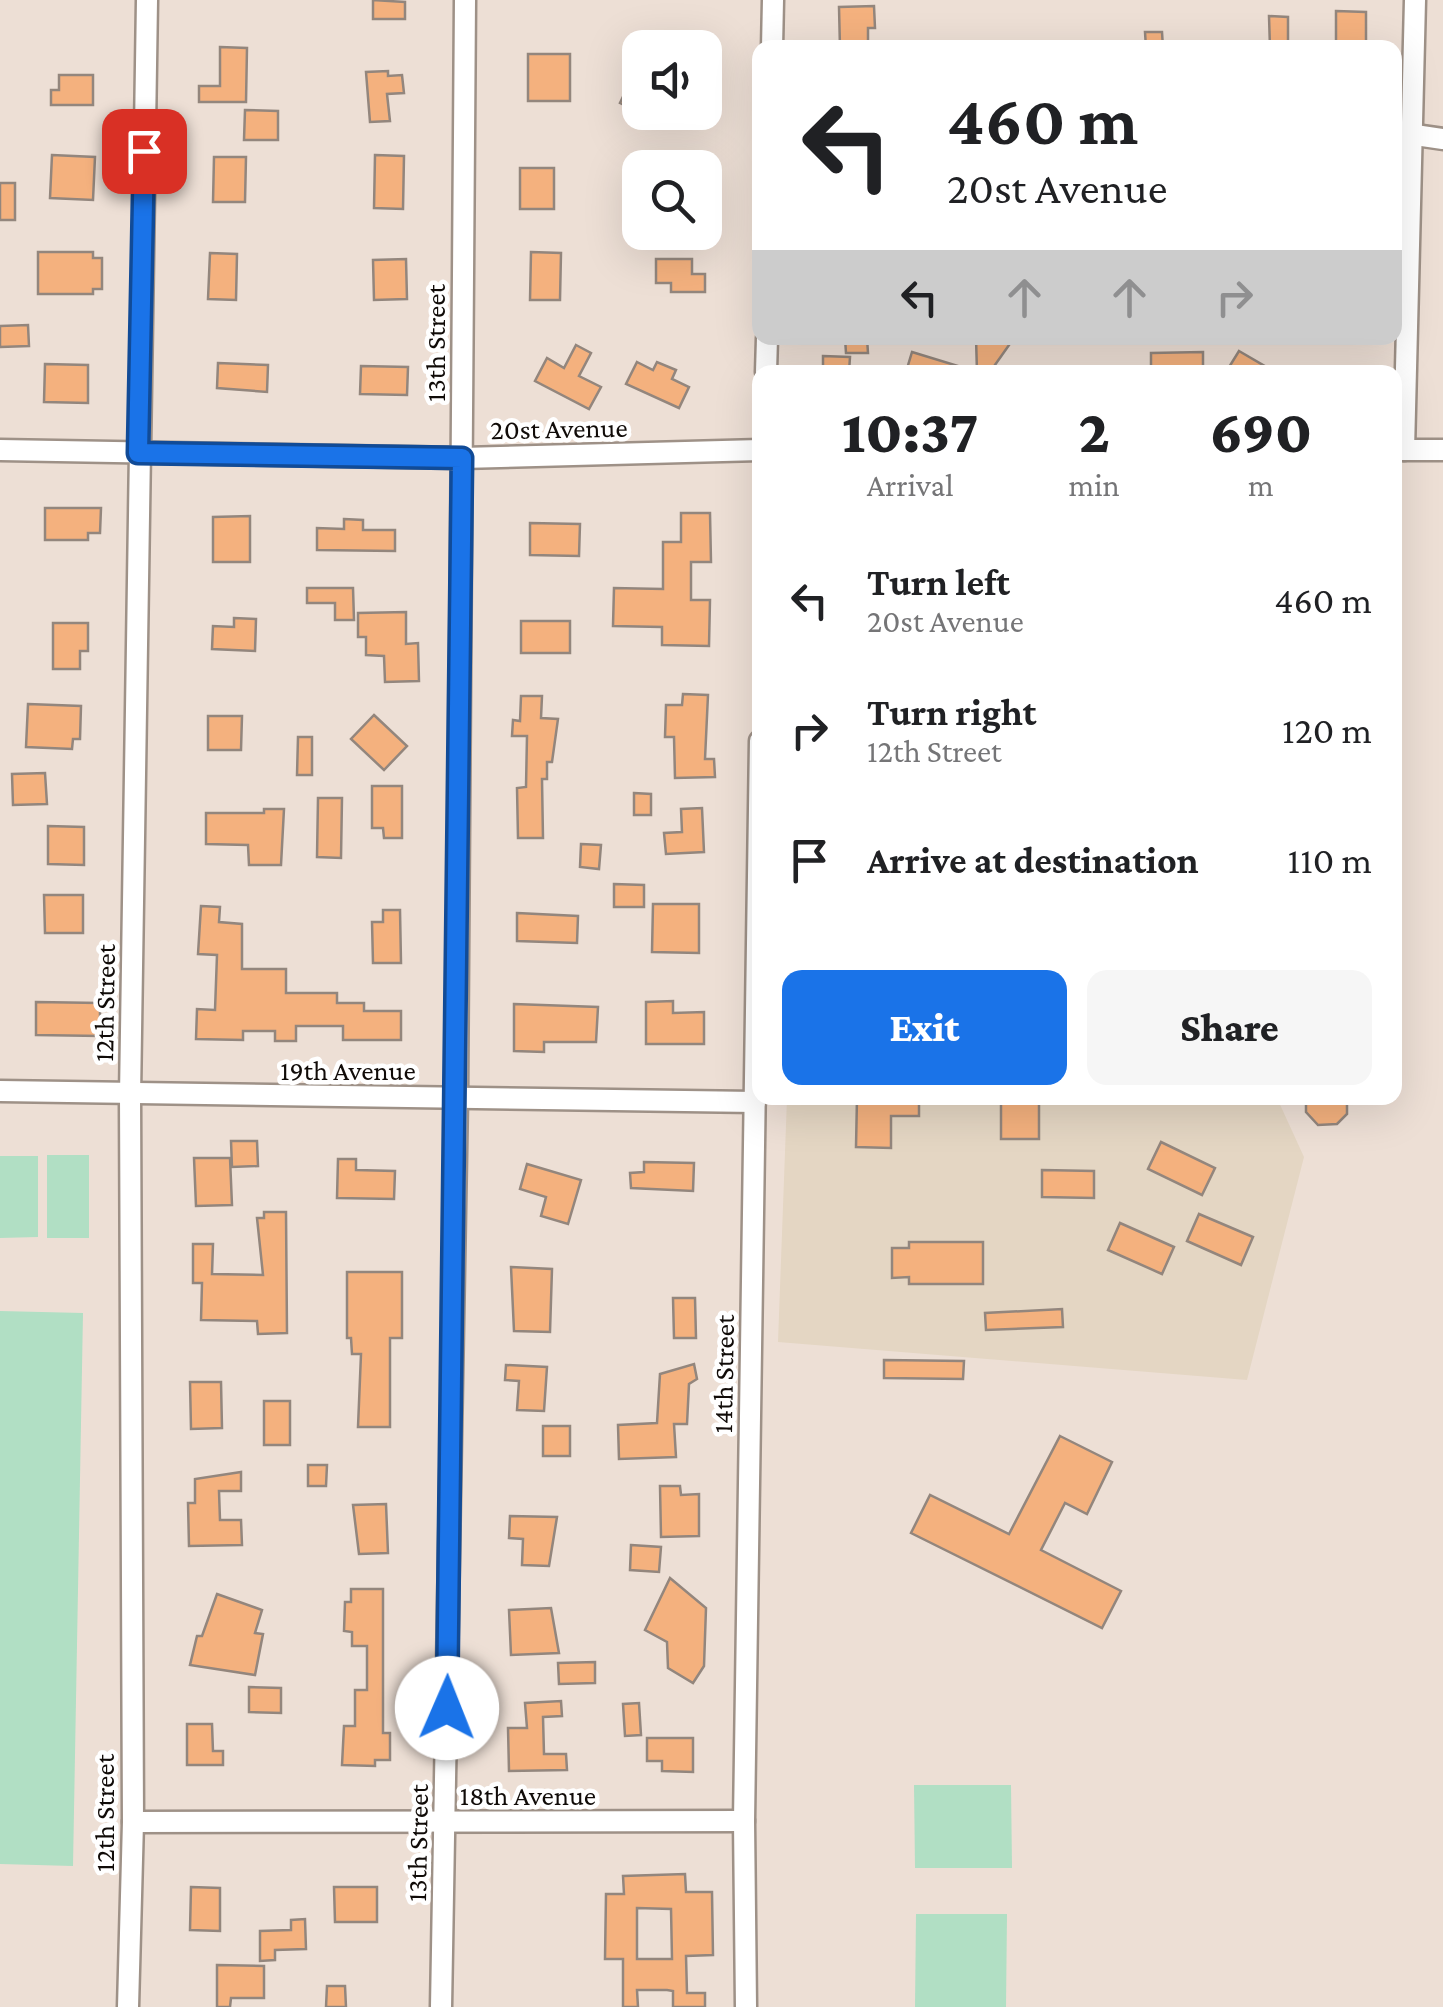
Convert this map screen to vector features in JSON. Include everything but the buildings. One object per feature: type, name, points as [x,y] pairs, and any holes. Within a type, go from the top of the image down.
[{"type":"street","name":"12th Street","points":[[128,2007],[132,1822],[130,1096],[147,0]]},
{"type":"street","name":"13th Street","points":[[440,2007],[457,1098],[465,0]]},
{"type":"street","points":[[772,0],[772,40]]},
{"type":"street","points":[[1402,291],[1404,132],[1415,0]]},
{"type":"street","points":[[1404,132],[1443,140]]},
{"type":"street","name":"20st Avenue","points":[[0,450],[462,458],[752,450]]},
{"type":"street","points":[[1402,450],[1443,450]]},
{"type":"street","name":"19th Avenue","points":[[0,1091],[130,1096],[752,1102]]},
{"type":"street","name":"14th Street","points":[[746,2007],[744,1821],[755,1105]]},
{"type":"street","name":"18th Avenue","points":[[132,1822],[744,1821]]},
{"type":"shaded area","points":[[787,1105],[1280,1105],[1304,1157],[1247,1380],[778,1342]]},
{"type":"green space","points":[[47,1155],[89,1155],[89,1238],[47,1238]]},
{"type":"green space","points":[[0,1156],[38,1156],[38,1237],[0,1238]]},
{"type":"green space","points":[[0,1311],[83,1313],[73,1866],[0,1864]]},
{"type":"green space","points":[[914,1785],[1011,1785],[1012,1868],[915,1868]]},
{"type":"green space","points":[[916,1914],[1007,1914],[1006,2007],[915,2007]]},
{"type":"route","points":[[144,151],[138,453],[462,458],[447,1708]]}]
